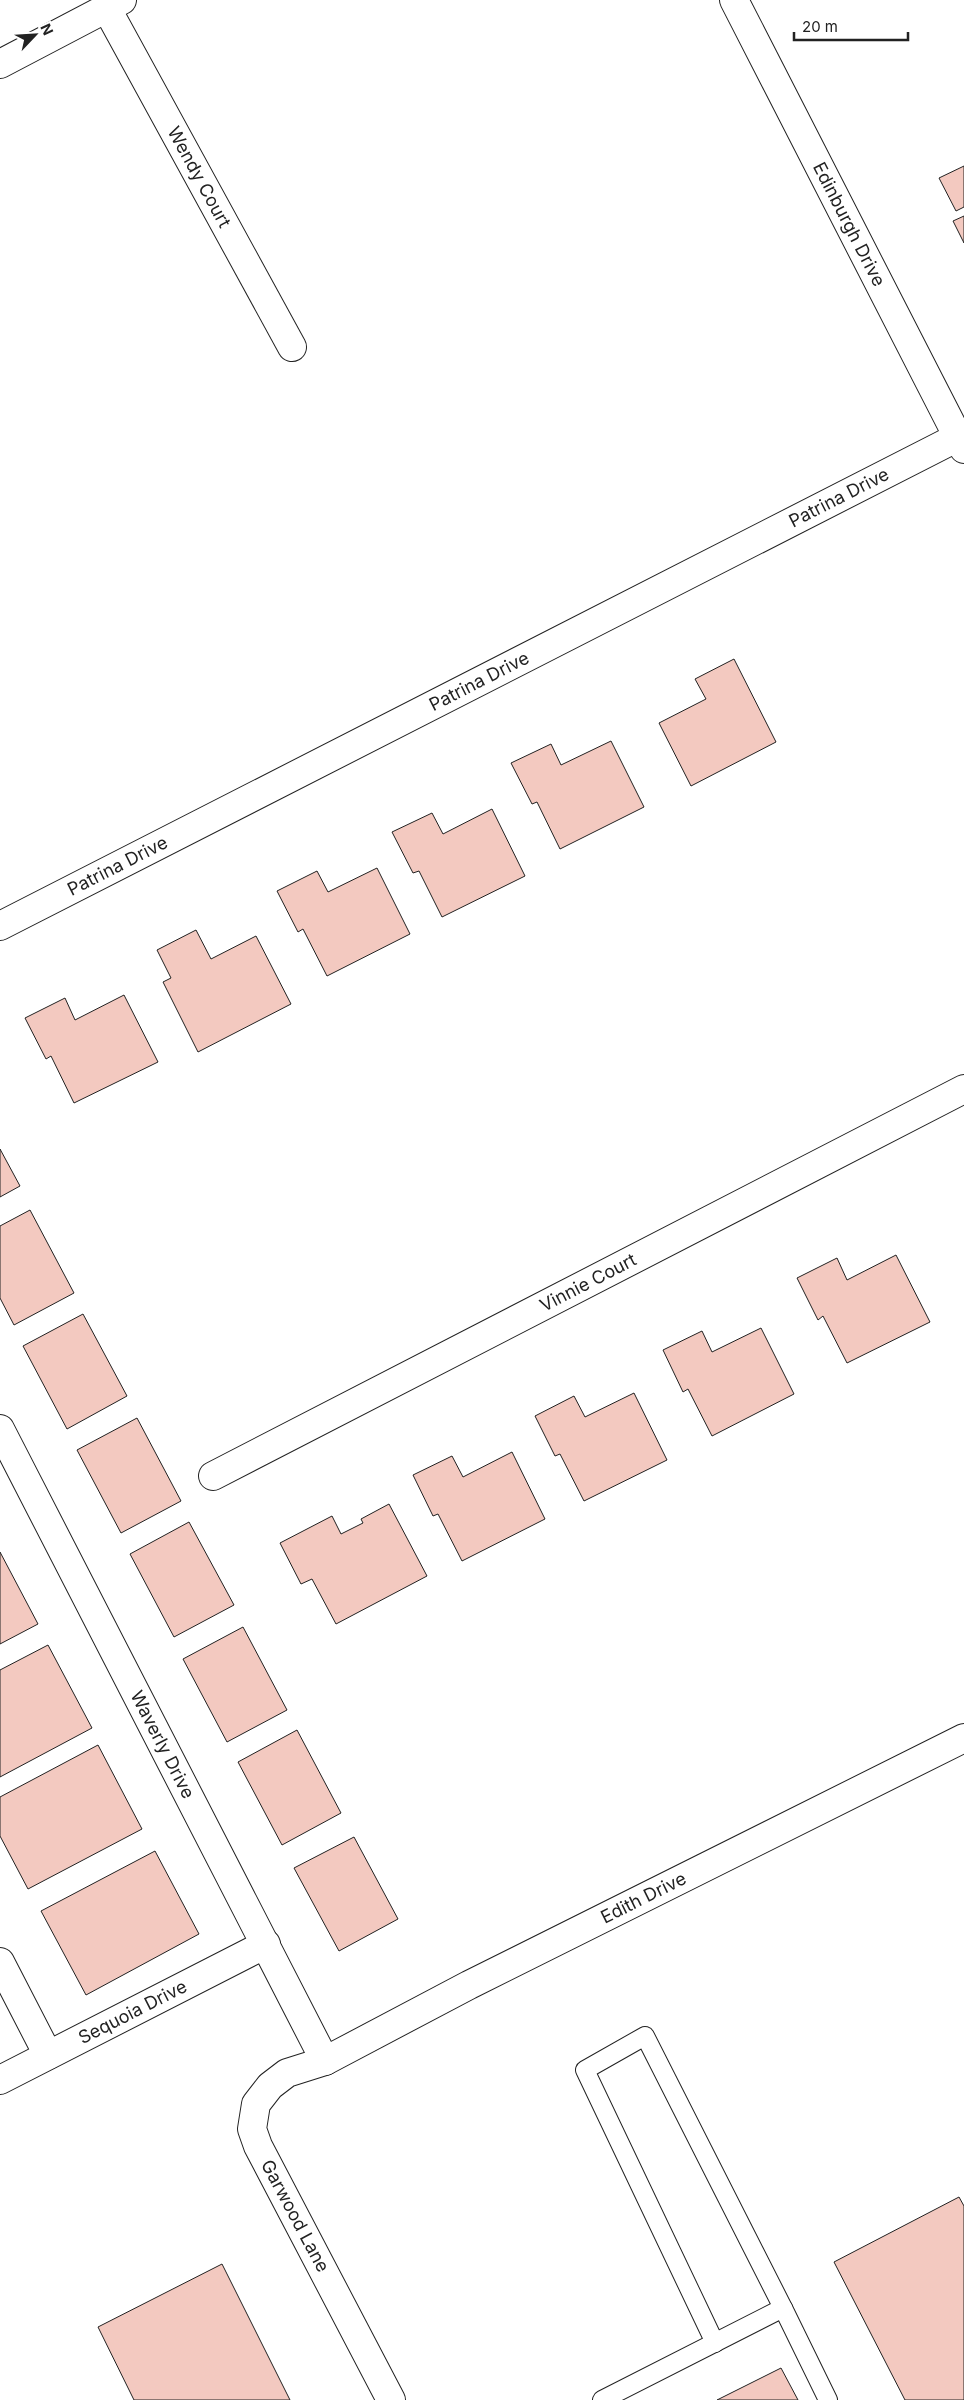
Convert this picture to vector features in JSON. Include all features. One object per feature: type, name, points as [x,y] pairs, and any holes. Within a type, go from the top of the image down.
[{"type":"street","name":"Edinburgh Drive","points":[[734,0],[961,443]]},
{"type":"street","points":[[0,64],[114,4]]},
{"type":"street","name":"Wendy Court","points":[[114,4],[292,346]]},
{"type":"street","name":"Patrina Drive","points":[[0,926],[961,443]]},
{"type":"street","name":"Vinnie Court","points":[[213,1476],[964,1089]]},
{"type":"street","name":"Waverly Drive","points":[[0,1429],[325,2061]]},
{"type":"street","name":"Edith Drive","points":[[325,2061],[469,1985],[964,1738]]},
{"type":"street","name":"Sequoia Drive","points":[[0,2080],[266,1944]]},
{"type":"street","points":[[0,1962],[48,2055]]},
{"type":"street","name":"Garwood Lane","points":[[325,2061],[287,2073],[270,2086],[256,2104],[252,2129],[265,2161],[391,2400]]},
{"type":"lane","points":[[715,2343],[585,2070],[645,2036],[828,2400]]},
{"type":"lane","points":[[602,2400],[783,2308]]},
{"type":"building","points":[[964,166],[964,207],[956,211],[939,178]]},
{"type":"building","points":[[964,216],[964,243],[953,221]]},
{"type":"building","points":[[734,659],[776,742],[691,786],[659,723],[706,699],[695,679]]},
{"type":"building","points":[[611,741],[644,807],[560,849],[537,802],[532,804],[511,763],[551,744],[561,765]]},
{"type":"building","points":[[492,809],[525,876],[442,917],[419,871],[413,873],[392,832],[432,813],[443,834]]},
{"type":"building","points":[[377,868],[410,934],[327,976],[303,929],[298,932],[277,891],[317,871],[328,892]]},
{"type":"building","points":[[196,930],[211,959],[256,936],[291,1004],[198,1052],[163,982],[171,978],[157,950]]},
{"type":"building","points":[[124,995],[158,1062],[74,1103],[51,1056],[46,1059],[25,1018],[65,998],[75,1020]]},
{"type":"building","points":[[0,1149],[20,1186],[0,1197]]},
{"type":"building","points":[[30,1210],[74,1293],[14,1325],[0,1298],[0,1226]]},
{"type":"building","points":[[896,1255],[930,1322],[847,1363],[823,1316],[818,1320],[797,1278],[837,1258],[847,1280]]},
{"type":"building","points":[[83,1314],[127,1396],[67,1429],[23,1346]]},
{"type":"building","points":[[761,1328],[794,1394],[712,1436],[688,1389],[683,1392],[663,1350],[702,1331],[712,1352]]},
{"type":"building","points":[[634,1393],[667,1460],[584,1501],[560,1454],[555,1456],[535,1416],[574,1396],[585,1417]]},
{"type":"building","points":[[137,1418],[181,1501],[121,1533],[77,1450]]},
{"type":"building","points":[[512,1452],[545,1519],[462,1561],[438,1514],[433,1516],[413,1475],[452,1456],[463,1477]]},
{"type":"building","points":[[389,1504],[427,1576],[336,1624],[312,1579],[301,1584],[280,1543],[332,1516],[341,1534],[363,1523],[361,1519]]},
{"type":"building","points":[[189,1522],[234,1605],[174,1637],[130,1554]]},
{"type":"building","points":[[0,1552],[38,1624],[0,1644]]},
{"type":"building","points":[[243,1627],[287,1710],[227,1742],[183,1659]]},
{"type":"building","points":[[48,1645],[92,1728],[0,1777],[0,1670]]},
{"type":"building","points":[[297,1730],[341,1813],[282,1845],[238,1762]]},
{"type":"building","points":[[98,1745],[142,1829],[28,1889],[0,1836],[0,1797]]},
{"type":"building","points":[[354,1837],[398,1919],[339,1951],[294,1868]]},
{"type":"building","points":[[155,1851],[199,1934],[86,1995],[41,1911]]},
{"type":"building","points":[[959,2197],[964,2206],[964,2400],[905,2400],[834,2262]]},
{"type":"building","points":[[222,2264],[290,2400],[134,2400],[98,2327]]},
{"type":"building","points":[[781,2368],[798,2400],[717,2400]]}]
